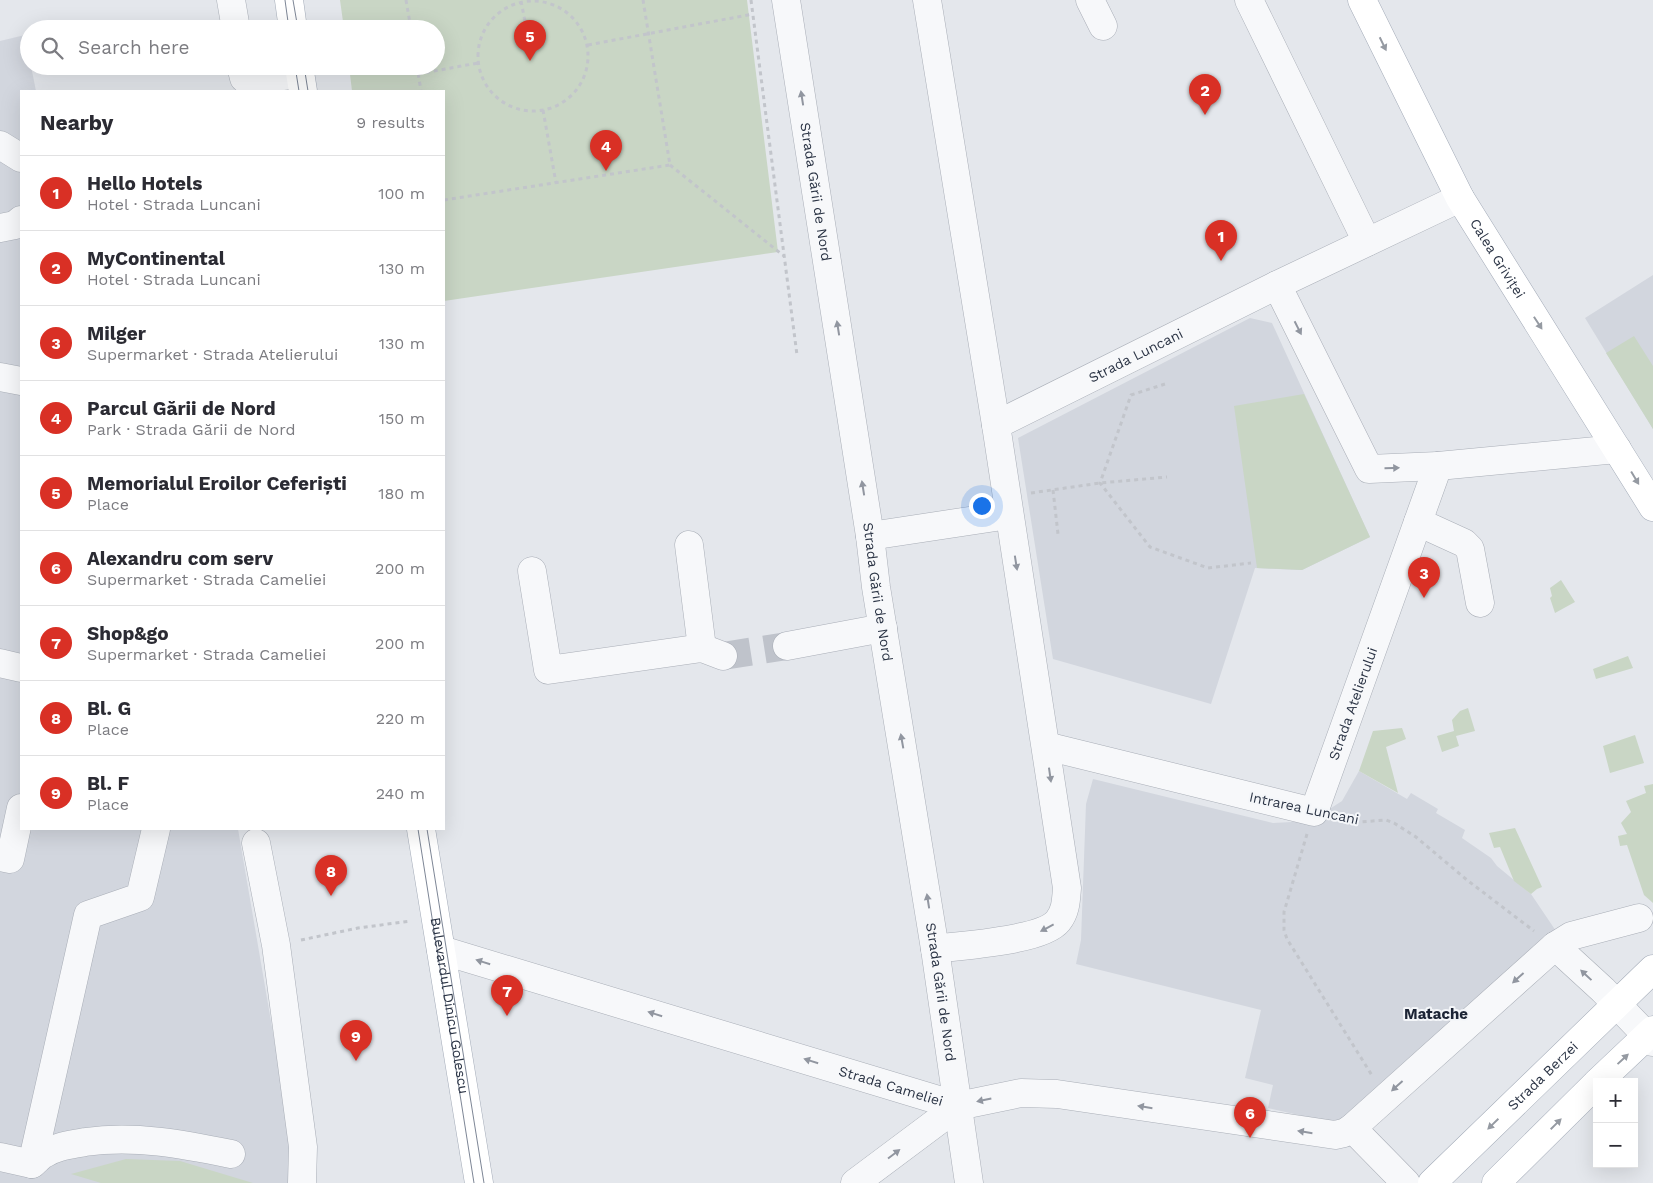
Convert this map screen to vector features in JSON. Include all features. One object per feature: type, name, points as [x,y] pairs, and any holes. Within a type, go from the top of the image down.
[{"type":"main road","points":[[288,0],[291,20]]},
{"type":"main road","name":"Calea Griviței","points":[[1362,0],[1460,198],[1653,506]]},
{"type":"main road","name":"Bulevardul Dinicu Golescu","points":[[421,830],[479,1183]]},
{"type":"main road","name":"Strada Berzei","points":[[1432,1183],[1653,969]]},
{"type":"main road","points":[[1603,1078],[1651,1036]]},
{"type":"main road","points":[[1496,1183],[1593,1087]]},
{"type":"street","points":[[231,0],[234,20]]},
{"type":"street","name":"Strada Gării de Nord","points":[[786,0],[870,536],[876,588],[935,949],[969,1183]]},
{"type":"street","points":[[927,0],[996,425],[1066,888],[1065,908],[1058,921],[1048,930],[1029,936],[935,949]]},
{"type":"street","points":[[1090,0],[1103,26]]},
{"type":"street","points":[[1249,0],[1367,242]]},
{"type":"street","points":[[243,75],[244,78],[248,80],[301,77]]},
{"type":"street","points":[[0,145],[20,157]]},
{"type":"street","name":"Strada Luncani","points":[[996,425],[1276,285],[1460,198]]},
{"type":"street","points":[[0,228],[15,225],[20,221]]},
{"type":"street","points":[[1276,285],[1369,468],[1438,466],[1618,449]]},
{"type":"street","points":[[0,377],[20,381]]},
{"type":"street","name":"Strada Atelierului","points":[[1314,812],[1438,466]]},
{"type":"street","points":[[870,536],[1007,506]]},
{"type":"street","points":[[1418,522],[1464,543],[1470,549],[1480,603]]},
{"type":"street","points":[[532,571],[548,670],[713,652],[688,545]]},
{"type":"street","points":[[787,646],[883,628]]},
{"type":"street","points":[[0,663],[20,668]]},
{"type":"street","name":"Intrarea Luncani","points":[[1046,746],[1314,812]]},
{"type":"street","points":[[0,857],[10,859],[20,813]]},
{"type":"street","points":[[32,1164],[88,915],[140,898],[156,830]]},
{"type":"street","points":[[256,843],[276,945],[303,1147],[302,1183]]},
{"type":"street","points":[[1406,1183],[1352,1128],[1555,946],[1571,936],[1639,918]]},
{"type":"street","points":[[1555,946],[1651,1036]]},
{"type":"street","name":"Strada Cameliei","points":[[441,950],[958,1106],[1004,1096],[1041,1092],[1324,1134],[1335,1135],[1344,1133],[1352,1128]]},
{"type":"street","points":[[855,1183],[958,1106]]},
{"type":"street","points":[[32,1164],[43,1154],[61,1146],[115,1140],[158,1140],[231,1154]]},
{"type":"street","points":[[0,1157],[32,1164]]},
{"type":"path","points":[[406,0],[409,20]]},
{"type":"path","points":[[539,0],[556,5],[570,14],[582,28],[588,45],[589,60],[585,76],[577,91],[565,102],[551,109],[534,112],[518,110],[504,103],[491,92],[482,79],[478,63],[478,46],[484,31],[493,17],[506,7],[521,1],[539,0]]},
{"type":"path","points":[[643,0],[670,165],[785,257]]},
{"type":"path","points":[[751,0],[798,355]]},
{"type":"path","points":[[521,1],[531,52]]},
{"type":"path","points":[[588,45],[753,14]]},
{"type":"path","points":[[445,69],[478,63]]},
{"type":"path","points":[[418,75],[421,90]]},
{"type":"path","points":[[543,110],[556,182]]},
{"type":"path","points":[[445,200],[670,165]]},
{"type":"path","points":[[1100,483],[1131,395],[1165,384]]},
{"type":"path","points":[[1007,506],[1053,490],[1167,476]]},
{"type":"path","points":[[1100,483],[1150,547],[1208,568],[1251,564]]},
{"type":"path","points":[[1053,490],[1058,534]]},
{"type":"path","points":[[1314,812],[1284,912],[1284,930],[1287,940],[1385,1097]]},
{"type":"path","name":"Intrarea Luncani","points":[[1314,812],[1358,822],[1378,819],[1394,823],[1416,837],[1467,880],[1555,946]]},
{"type":"path","points":[[276,945],[358,928],[436,917]]},
{"type":"shaded area","points":[[20,36],[20,75],[33,75],[36,90],[20,90],[20,830],[238,830],[296,1167],[295,1183],[0,1183],[0,41]]},
{"type":"shaded area","points":[[1653,275],[1653,429],[1585,318]]},
{"type":"shaded area","points":[[1250,318],[1272,323],[1370,537],[1302,570],[1255,568],[1211,704],[1053,659],[1018,438]]},
{"type":"shaded area","points":[[1359,771],[1407,799],[1411,793],[1438,809],[1436,813],[1465,830],[1462,838],[1491,858],[1497,866],[1531,894],[1558,934],[1351,1117],[1334,1123],[1268,1108],[1273,1085],[1245,1078],[1261,1010],[1076,964],[1081,940],[1086,804],[1093,779],[1273,823],[1311,821],[1342,801]]},
{"type":"green space","points":[[340,0],[747,0],[778,252],[445,301],[445,90],[352,90],[350,75],[445,75],[445,20],[343,20]]},
{"type":"green space","points":[[1634,336],[1653,366],[1653,429],[1606,353]]},
{"type":"green space","points":[[1304,394],[1370,537],[1302,570],[1257,568],[1234,406]]},
{"type":"green space","points":[[1561,580],[1575,602],[1555,613],[1550,598],[1552,596],[1550,588]]},
{"type":"green space","points":[[1628,656],[1633,668],[1596,679],[1593,669]]},
{"type":"green space","points":[[1468,708],[1475,731],[1456,736],[1459,746],[1442,752],[1437,736],[1454,731],[1452,720],[1460,711]]},
{"type":"green space","points":[[1402,728],[1406,739],[1386,747],[1398,793],[1359,771],[1373,731]]},
{"type":"green space","points":[[1635,735],[1644,763],[1610,773],[1603,746]]},
{"type":"green space","points":[[1653,784],[1653,903],[1644,895],[1627,845],[1620,846],[1618,836],[1627,834],[1621,823],[1631,812],[1626,801],[1646,793],[1644,786]]},
{"type":"green space","points":[[1515,828],[1542,887],[1531,894],[1514,881],[1500,847],[1494,848],[1489,833]]},
{"type":"green space","points":[[126,1159],[180,1161],[253,1183],[101,1183],[71,1174]]},
{"type":"tunnel","points":[[723,656],[787,646]]},
{"type":"tram line","points":[[285,0],[288,20]]},
{"type":"tram line","points":[[293,0],[296,20]]},
{"type":"tram line","points":[[296,75],[299,90]]},
{"type":"tram line","points":[[305,75],[308,90]]},
{"type":"tram line","points":[[418,830],[474,1183]]},
{"type":"tram line","points":[[427,830],[484,1183]]},
{"type":"place","name":"Memorialul Eroilor Ceferiști","points":[[530,61]]},
{"type":"place","name":"MyContinental","points":[[1205,115]]},
{"type":"place","name":"Parcul Gării de Nord","points":[[606,171]]},
{"type":"place","name":"Hello Hotels","points":[[1221,261]]},
{"type":"place","name":"Milger","points":[[1424,598]]},
{"type":"place","name":"Bl. G","points":[[331,896]]},
{"type":"place","name":"Shop&go","points":[[507,1016]]},
{"type":"place","name":"Bl. F","points":[[356,1061]]},
{"type":"place","name":"Alexandru com serv","points":[[1250,1138]]},
{"type":"district","name":"Matache","points":[[1436,1014]]}]
